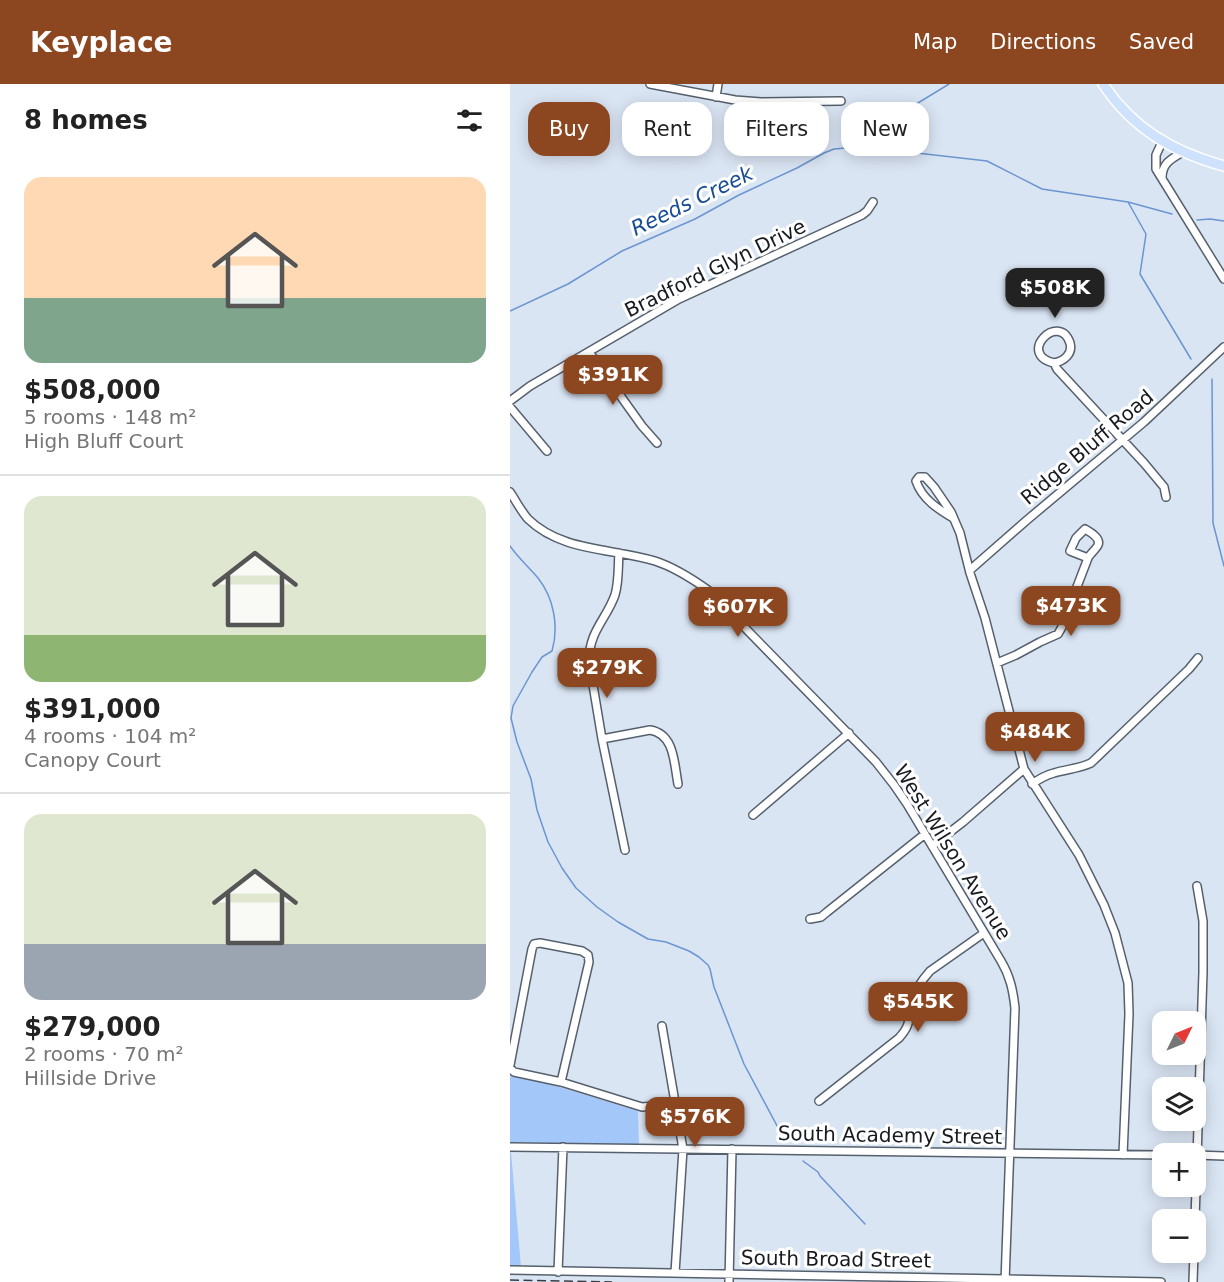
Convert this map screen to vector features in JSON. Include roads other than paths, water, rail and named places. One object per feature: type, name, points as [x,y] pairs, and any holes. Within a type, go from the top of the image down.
[{"type":"main road","points":[[1103,84],[1126,112],[1162,142],[1224,166]]},
{"type":"street","points":[[650,84],[716,97],[761,102],[841,101]]},
{"type":"street","points":[[716,97],[718,84]]},
{"type":"street","points":[[1162,142],[1156,155],[1155,165],[1224,279]]},
{"type":"street","points":[[1162,180],[1166,164],[1183,152]]},
{"type":"street","name":"Bradford Glyn Drive","points":[[510,401],[530,386],[687,295],[862,215],[873,202]]},
{"type":"street","points":[[1055,331],[1066,336],[1071,348],[1066,359],[1054,363],[1043,358],[1039,347],[1044,336],[1055,331]]},
{"type":"street","name":"Ridge Bluff Road","points":[[970,570],[1122,441],[1224,347]]},
{"type":"street","points":[[589,352],[642,426],[657,443]]},
{"type":"street","points":[[1054,363],[1144,463],[1164,487],[1166,497]]},
{"type":"street","points":[[510,407],[547,451]]},
{"type":"street","points":[[953,518],[934,506],[923,495],[916,481],[919,477],[925,477],[930,482],[953,518],[960,533],[985,618],[1023,769],[1079,855],[1115,933],[1128,983],[1129,1014],[1123,1155]]},
{"type":"street","name":"West Wilson Avenue","points":[[510,492],[528,518],[562,540],[653,560],[667,565],[708,590],[876,762],[894,785],[925,834],[1009,975],[1013,989],[1015,1008],[1005,1280]]},
{"type":"street","points":[[997,663],[1058,634],[1067,618],[1070,604],[1090,553],[1098,545],[1097,538],[1085,529],[1076,538],[1070,551],[1088,558]]},
{"type":"street","points":[[620,553],[615,594],[593,635],[589,653],[602,740],[625,850]]},
{"type":"street","points":[[1032,784],[1055,772],[1080,768],[1091,763],[1190,669],[1198,658]]},
{"type":"street","points":[[602,740],[650,730],[657,731],[670,745],[678,784]]},
{"type":"street","points":[[753,815],[849,733]]},
{"type":"street","points":[[932,846],[1023,769]]},
{"type":"street","points":[[810,919],[820,917],[827,912],[925,834]]},
{"type":"street","points":[[1196,1143],[1203,943],[1203,921],[1197,886]]},
{"type":"street","points":[[819,1101],[899,1038],[908,1026],[912,1000],[924,978],[930,971],[984,933]]},
{"type":"street","points":[[561,1082],[589,962],[588,955],[582,951],[540,943],[534,944],[510,1067],[514,1072],[561,1082],[642,1107],[676,1104]]},
{"type":"street","points":[[662,1026],[683,1149],[675,1273]]},
{"type":"street","name":"South Academy Street","points":[[510,1147],[1152,1155]]},
{"type":"street","points":[[558,1272],[563,1147]]},
{"type":"street","points":[[729,1278],[732,1149]]},
{"type":"street","points":[[1206,1155],[1224,1156]]},
{"type":"street","points":[[1193,1282],[1194,1263]]},
{"type":"street","name":"South Broad Street","points":[[510,1270],[675,1273],[729,1278],[1161,1282]]},
{"type":"waterway","name":"Reeds Creek","points":[[510,311],[568,284],[622,251],[695,219],[824,153],[846,148],[949,84]]},
{"type":"waterway","points":[[929,154],[987,161],[1042,189],[1128,202],[1172,214]]},
{"type":"waterway","points":[[1128,202],[1146,234],[1140,274],[1191,359]]},
{"type":"waterway","points":[[1197,220],[1224,221]]},
{"type":"waterway","points":[[1212,379],[1213,523],[1224,566]]},
{"type":"waterway","points":[[510,546],[538,578],[548,594],[554,613],[555,632],[552,651],[542,657],[532,672],[513,706],[511,718],[548,842],[576,888],[597,907],[648,939],[666,942],[689,951],[708,965],[714,987],[744,1064],[783,1137]]},
{"type":"waterway","points":[[803,1161],[818,1172],[865,1224]]},
{"type":"railway","points":[[510,1280],[612,1282]]}]
